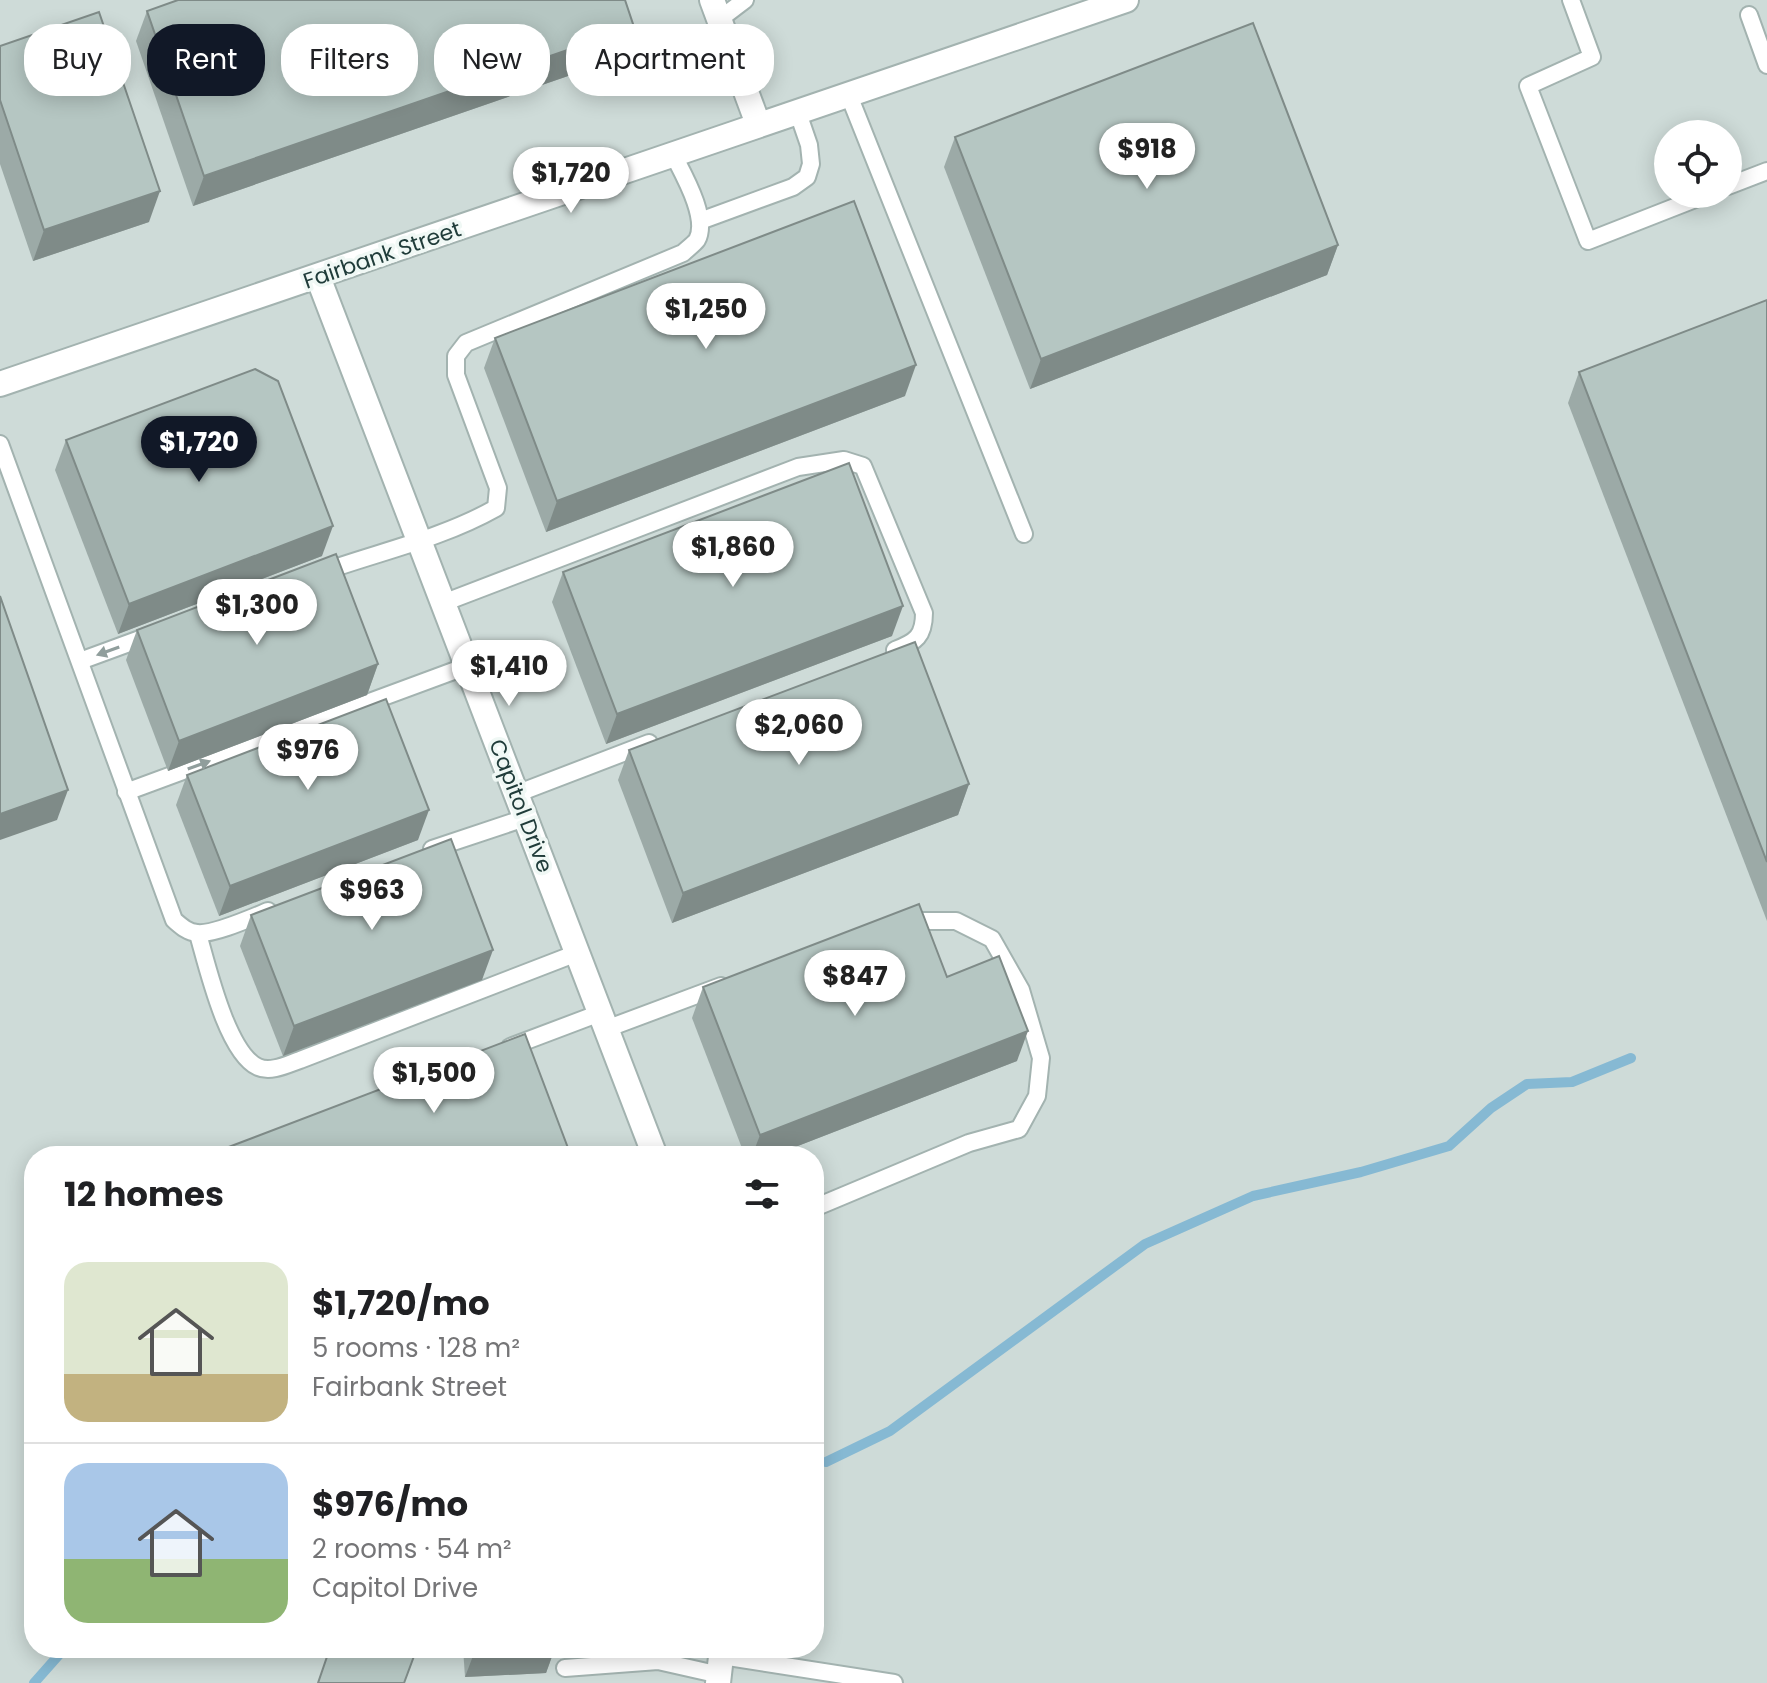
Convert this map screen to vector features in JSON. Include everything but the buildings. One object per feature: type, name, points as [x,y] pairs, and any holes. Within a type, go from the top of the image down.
[{"type":"street","name":"Fairbank Street","points":[[0,384],[1126,0]]},
{"type":"street","points":[[716,10],[758,124]]},
{"type":"street","name":"Capitol Drive","points":[[318,277],[651,1146]]},
{"type":"lane","points":[[716,10],[745,0]]},
{"type":"lane","points":[[1571,0],[1592,57],[1528,86],[1588,241],[1672,208]]},
{"type":"lane","points":[[1749,15],[1767,65]]},
{"type":"lane","points":[[848,93],[1024,534]]},
{"type":"lane","points":[[700,221],[793,187],[807,177],[811,164],[809,145],[797,110]]},
{"type":"lane","points":[[311,577],[419,541],[496,508],[498,488],[456,375],[456,356],[466,343],[683,253],[697,239],[700,221],[691,190],[673,154]]},
{"type":"lane","points":[[1742,181],[1767,171]]},
{"type":"lane","points":[[0,444],[174,920],[183,929],[198,934],[278,907]]},
{"type":"lane","points":[[443,603],[798,467],[844,460],[863,466],[924,613],[924,627],[914,643],[884,654]]},
{"type":"lane","points":[[80,661],[166,630]]},
{"type":"lane","points":[[126,792],[467,666]]},
{"type":"lane","points":[[516,794],[663,738]]},
{"type":"lane","points":[[423,852],[525,818]]},
{"type":"lane","points":[[824,1204],[969,1143],[1019,1129],[1037,1096],[1041,1058],[1021,990],[992,939],[956,921],[921,921],[894,928]]},
{"type":"lane","points":[[198,934],[234,1041],[246,1058],[258,1067],[269,1070],[577,953]]},
{"type":"lane","points":[[497,1052],[738,979]]},
{"type":"lane","points":[[565,1668],[658,1661],[894,1683]]},
{"type":"shaded area","points":[[0,0],[1767,0],[1767,1683],[0,1683]]},
{"type":"waterway","points":[[826,1462],[890,1431],[1145,1244],[1253,1196],[1361,1172],[1449,1146],[1491,1108],[1527,1084],[1572,1082],[1631,1058]]},
{"type":"waterway","points":[[34,1683],[56,1658]]}]
